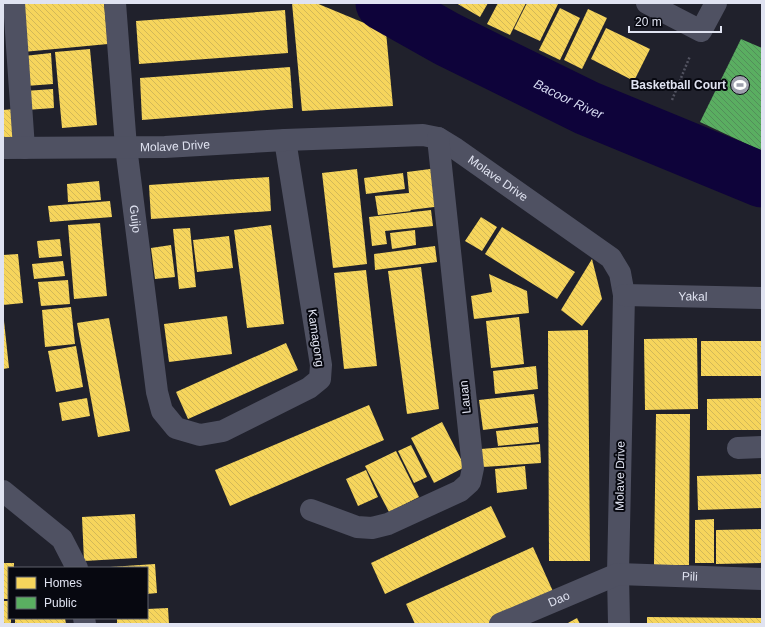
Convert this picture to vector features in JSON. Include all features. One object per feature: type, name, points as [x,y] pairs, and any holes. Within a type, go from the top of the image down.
[{"type":"street","points":[[13,148],[14,3]]},
{"type":"street","name":"Guijo","points":[[115,3],[126,148],[157,392],[162,411],[176,428]]},
{"type":"street","points":[[647,3],[701,31],[716,3]]},
{"type":"street","name":"Molave Drive","points":[[13,148],[165,147],[285,140],[423,135],[438,138],[611,258],[620,273],[624,295],[618,574],[619,624]]},
{"type":"street","name":"Lauan","points":[[311,510],[357,527],[372,528],[388,524],[460,491],[470,482],[473,468],[438,138]]},
{"type":"street","name":"Kamagong","points":[[176,428],[200,435],[223,431],[309,388],[320,379],[321,365],[285,140]]},
{"type":"street","name":"Yakal","points":[[624,295],[762,298]]},
{"type":"street","points":[[738,448],[762,447]]},
{"type":"street","points":[[3,491],[62,539],[76,567]]},
{"type":"street","name":"Pili","points":[[618,574],[762,579]]},
{"type":"street","name":"Dao","points":[[500,624],[618,574]]},
{"type":"path","points":[[672,100],[701,31]]},
{"type":"building: Homes","points":[[18,3],[104,3],[108,44],[23,52]]},
{"type":"building: Homes","points":[[292,3],[316,3],[386,32],[393,106],[302,111]]},
{"type":"building: Homes","points":[[456,3],[488,3],[480,17]]},
{"type":"building: Homes","points":[[498,3],[526,3],[510,35],[487,24]]},
{"type":"building: Homes","points":[[527,3],[558,4],[540,41],[514,29]]},
{"type":"building: Homes","points":[[560,8],[580,18],[560,60],[539,50]]},
{"type":"building: Homes","points":[[588,9],[607,18],[582,69],[564,60]]},
{"type":"building: Homes","points":[[285,10],[288,53],[139,64],[136,21]]},
{"type":"building: Homes","points":[[606,28],[650,49],[634,81],[591,59]]},
{"type":"building: Homes","points":[[90,49],[97,125],[62,128],[55,52]]},
{"type":"building: Homes","points":[[51,53],[53,84],[26,86],[24,56]]},
{"type":"building: Homes","points":[[290,67],[293,108],[142,120],[140,78]]},
{"type":"building: Homes","points":[[53,89],[54,108],[26,110],[25,91]]},
{"type":"building: Homes","points":[[15,109],[17,137],[3,138],[3,110]]},
{"type":"building: Homes","points":[[438,168],[442,206],[378,215],[375,196],[409,193],[407,172]]},
{"type":"building: Homes","points":[[357,169],[367,264],[333,268],[322,173]]},
{"type":"building: Homes","points":[[403,173],[405,189],[366,194],[364,178]]},
{"type":"building: Homes","points":[[269,177],[271,211],[151,219],[149,185]]},
{"type":"building: Homes","points":[[99,181],[101,200],[68,202],[67,184]]},
{"type":"building: Homes","points":[[110,201],[112,217],[50,222],[48,206]]},
{"type":"building: Homes","points":[[431,210],[433,226],[385,231],[387,244],[372,246],[369,217]]},
{"type":"building: Homes","points":[[481,217],[497,227],[482,251],[465,241]]},
{"type":"building: Homes","points":[[100,223],[107,296],[74,299],[68,225]]},
{"type":"building: Homes","points":[[271,225],[284,324],[247,328],[234,230]]},
{"type":"building: Homes","points":[[502,227],[575,272],[557,299],[485,254]]},
{"type":"building: Homes","points":[[190,228],[196,287],[179,289],[173,229]]},
{"type":"building: Homes","points":[[415,230],[416,245],[392,249],[390,233]]},
{"type":"building: Homes","points":[[229,236],[233,268],[197,272],[193,240]]},
{"type":"building: Homes","points":[[60,239],[62,256],[39,258],[37,241]]},
{"type":"building: Homes","points":[[171,245],[175,277],[155,279],[151,248]]},
{"type":"building: Homes","points":[[435,246],[437,262],[375,270],[374,254]]},
{"type":"building: Homes","points":[[18,254],[23,303],[3,305],[3,255]]},
{"type":"building: Homes","points":[[592,259],[602,299],[582,326],[561,310]]},
{"type":"building: Homes","points":[[63,261],[65,276],[34,279],[32,264]]},
{"type":"building: Homes","points":[[421,267],[439,409],[407,414],[388,271]]},
{"type":"building: Homes","points":[[366,270],[377,366],[344,369],[334,273]]},
{"type":"building: Homes","points":[[489,274],[527,291],[529,313],[474,319],[471,296],[492,292]]},
{"type":"building: Homes","points":[[68,280],[70,304],[41,306],[38,282]]},
{"type":"building: Homes","points":[[71,307],[75,344],[45,347],[42,310]]},
{"type":"building: Homes","points":[[227,316],[232,354],[169,362],[164,324]]},
{"type":"building: Homes","points":[[519,317],[524,364],[491,368],[486,321]]},
{"type":"building: Homes","points":[[109,318],[130,431],[98,437],[77,323]]},
{"type":"building: Homes","points":[[3,321],[9,368],[3,369]]},
{"type":"building: Homes","points":[[588,330],[590,561],[549,561],[548,331]]},
{"type":"building: Homes","points":[[697,338],[698,409],[645,410],[644,339]]},
{"type":"building: Homes","points":[[701,341],[762,341],[762,376],[701,376]]},
{"type":"building: Homes","points":[[286,343],[298,370],[188,419],[176,392]]},
{"type":"building: Homes","points":[[76,346],[83,387],[56,392],[48,351]]},
{"type":"building: Homes","points":[[536,366],[538,389],[495,394],[493,371]]},
{"type":"building: Homes","points":[[534,394],[538,423],[483,430],[479,400]]},
{"type":"building: Homes","points":[[87,398],[90,416],[62,421],[59,403]]},
{"type":"building: Homes","points":[[762,398],[762,430],[707,430],[707,399]]},
{"type":"building: Homes","points":[[369,405],[384,440],[230,506],[215,470]]},
{"type":"building: Homes","points":[[656,414],[690,414],[689,565],[654,565]]},
{"type":"building: Homes","points":[[442,422],[465,467],[434,483],[411,438]]},
{"type":"building: Homes","points":[[538,427],[539,442],[498,446],[496,431]]},
{"type":"building: Homes","points":[[540,444],[541,463],[483,467],[481,449]]},
{"type":"building: Homes","points":[[411,445],[427,477],[414,483],[398,451]]},
{"type":"building: Homes","points":[[396,451],[419,497],[389,512],[365,466]]},
{"type":"building: Homes","points":[[525,466],[527,489],[497,493],[495,469]]},
{"type":"building: Homes","points":[[366,470],[378,497],[358,506],[346,479]]},
{"type":"building: Homes","points":[[762,474],[762,508],[698,510],[697,476]]},
{"type":"building: Homes","points":[[491,506],[506,537],[385,594],[371,563]]},
{"type":"building: Homes","points":[[135,514],[137,558],[84,561],[82,517]]},
{"type":"building: Homes","points":[[714,519],[714,563],[695,563],[695,520]]},
{"type":"building: Homes","points":[[762,529],[762,563],[716,564],[716,530]]},
{"type":"building: Homes","points":[[533,547],[556,598],[496,624],[415,624],[406,604]]},
{"type":"building: Homes","points":[[3,563],[14,563],[14,567],[8,567],[8,599],[3,599]]},
{"type":"building: Homes","points":[[155,564],[157,593],[148,594],[148,567],[110,567]]},
{"type":"building: Homes","points":[[3,601],[8,601],[8,619],[11,619],[11,624],[3,624]]},
{"type":"building: Homes","points":[[168,608],[169,624],[117,624],[117,619],[148,619],[148,609]]},
{"type":"building: Homes","points":[[647,617],[762,618],[762,624],[647,624]]},
{"type":"building: Homes","points":[[577,618],[580,624],[566,624]]},
{"type":"building: Homes","points":[[15,619],[65,619],[66,624],[15,624]]},
{"type":"building: Public","name":"Basketball Court","points":[[741,39],[762,48],[762,151],[700,122]]},
{"type":"waterway","name":"Bacoor River","points":[[383,3],[447,39],[587,108],[762,180]]},
{"type":"place","name":"Basketball Court","points":[[740,85]]}]
